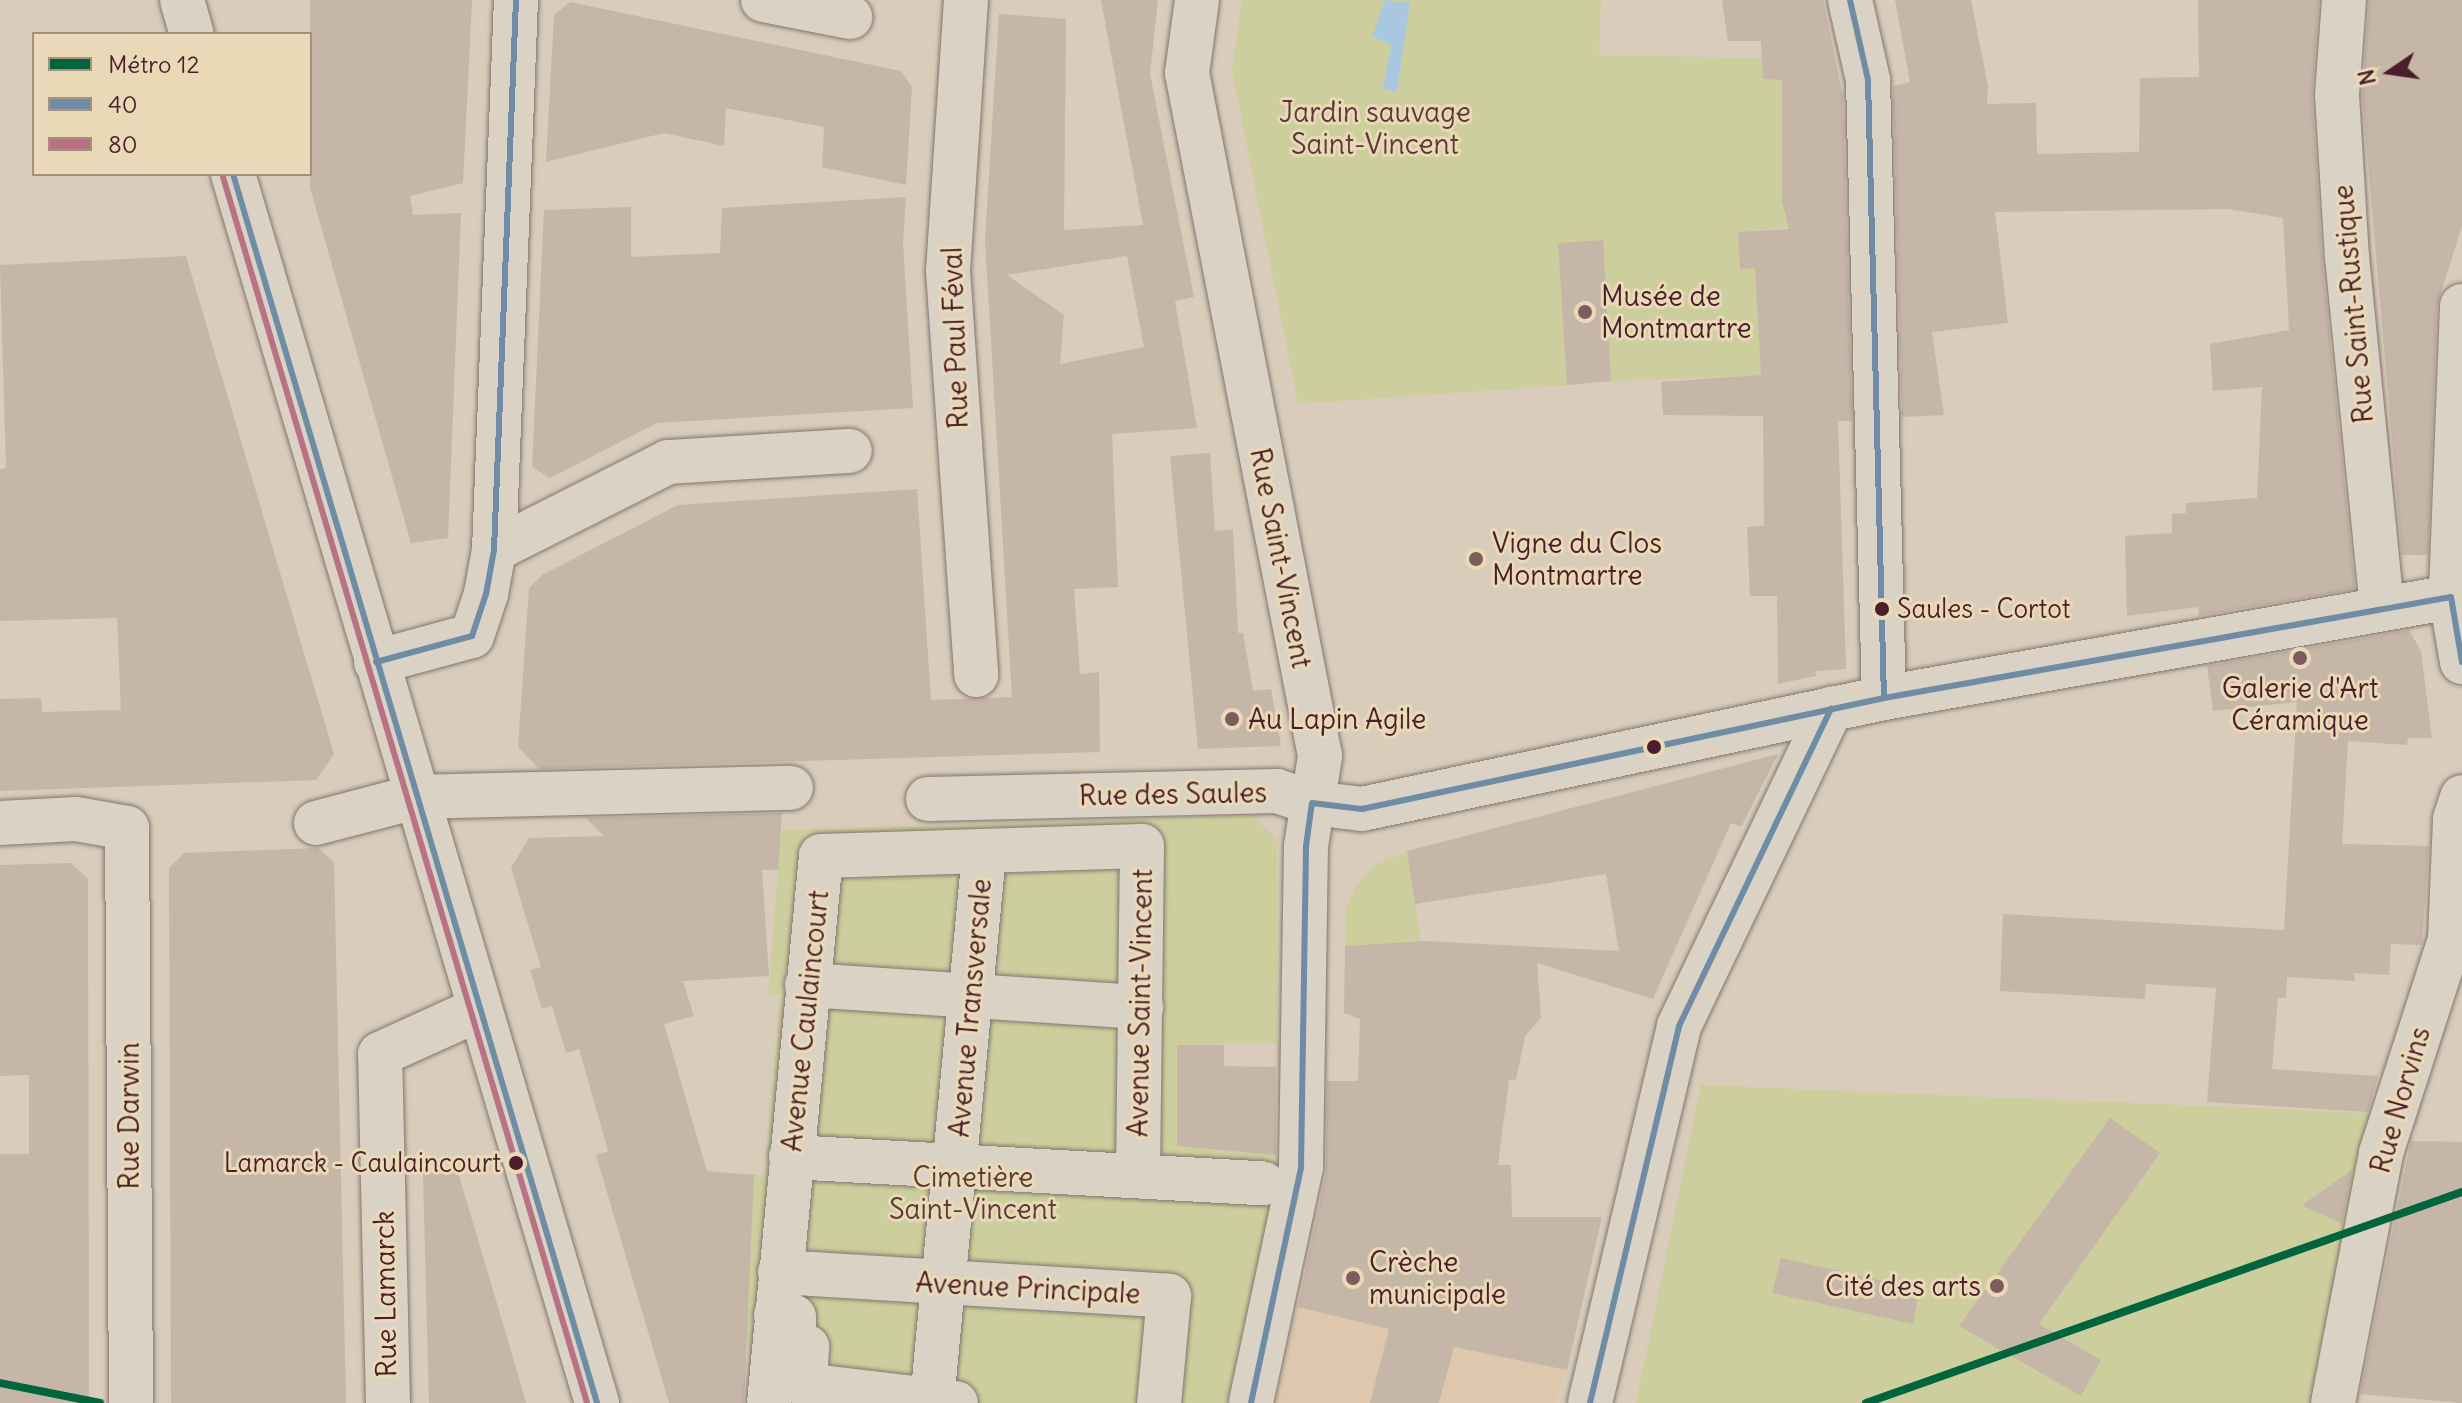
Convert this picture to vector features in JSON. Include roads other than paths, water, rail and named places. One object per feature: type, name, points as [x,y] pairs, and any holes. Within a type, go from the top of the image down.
[{"type":"street","points":[[182,0],[191,32]]},
{"type":"street","points":[[376,662],[472,636],[478,626],[494,550],[516,0]]},
{"type":"street","points":[[763,0],[850,17]]},
{"type":"street","name":"Rue Paul Féval","points":[[966,0],[948,271],[976,675]]},
{"type":"street","name":"Rue Saint-Vincent","points":[[1197,0],[1187,73],[1320,756],[1306,846],[1301,1167],[1251,1403]]},
{"type":"street","points":[[1850,0],[1868,80],[1884,698]]},
{"type":"street","name":"Rue Saint-Rustique","points":[[2344,0],[2339,124],[2382,608]]},
{"type":"street","points":[[234,176],[415,797],[597,1403]]},
{"type":"street","points":[[2462,306],[2451,597],[2462,662]]},
{"type":"street","points":[[494,550],[668,462],[850,451]]},
{"type":"street","name":"Rue des Saules","points":[[928,799],[1277,791],[1312,803],[1362,809],[1884,698],[2451,597]]},
{"type":"street","points":[[1590,1403],[1679,1026],[1831,709]]},
{"type":"street","points":[[316,823],[415,797],[791,788]]},
{"type":"street","name":"Rue Norvins","points":[[2333,1403],[2381,1153],[2450,939],[2455,819],[2462,797]]},
{"type":"street","name":"Rue Darwin","points":[[0,823],[76,819],[127,828],[131,1403]]},
{"type":"street","name":"Avenue Saint-Vincent","points":[[984,854],[1142,846],[1138,1174]]},
{"type":"street","name":"Avenue Caulaincourt","points":[[769,1403],[821,856],[984,854]]},
{"type":"street","name":"Avenue Transversale","points":[[944,1402],[944,1283],[984,854]]},
{"type":"street","points":[[807,985],[1141,1007]]},
{"type":"street","name":"Rue Lamarck","points":[[388,1403],[380,1054],[479,1009]]},
{"type":"street","points":[[791,1157],[1263,1183]]},
{"type":"street","name":"Avenue Principale","points":[[780,1272],[1169,1296],[1159,1403]]},
{"type":"street","points":[[774,1332],[794,1317],[794,1343],[807,1347],[805,1385],[944,1402]]},
{"type":"water","points":[[1385,0],[1410,3],[1397,92],[1383,89],[1391,45],[1372,36]]},
{"type":"metro line","name":"12","points":[[1866,1403],[2462,1192]]},
{"type":"metro line","name":"12","points":[[0,1383],[100,1403]]},
{"type":"place","name":"Musée de Montmartre","points":[[1585,312]]},
{"type":"place","name":"Vigne du Clos Montmartre","points":[[1476,559]]},
{"type":"place","name":"Saules - Cortot","points":[[1882,609]]},
{"type":"place","name":"Galerie d'Art Céramique","points":[[2300,658]]},
{"type":"place","name":"Au Lapin Agile","points":[[1232,719]]},
{"type":"place","name":"Lamarck - Caulaincourt","points":[[516,1163]]},
{"type":"place","name":"Crèche municipale","points":[[1353,1278]]},
{"type":"place","name":"Cité des arts","points":[[1997,1286]]},
{"type":"park label","name":"Jardin sauvage Saint-Vincent","points":[[1375,128]]},
{"type":"park label","name":"Cimetière Saint-Vincent","points":[[973,1193]]}]
